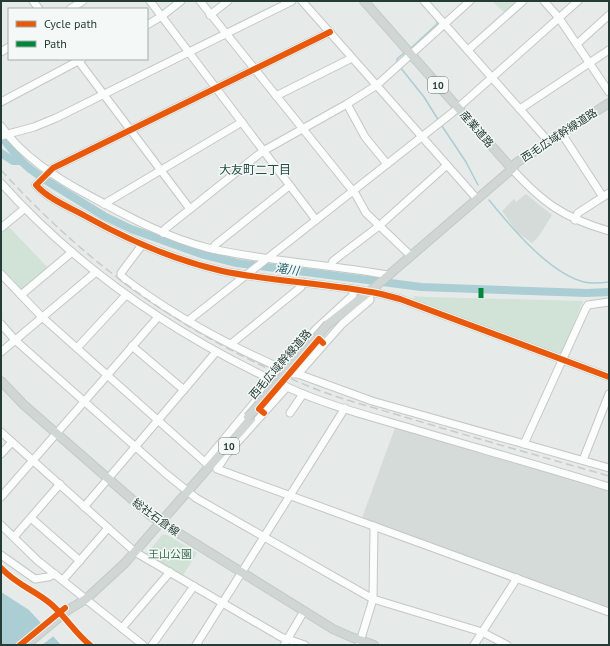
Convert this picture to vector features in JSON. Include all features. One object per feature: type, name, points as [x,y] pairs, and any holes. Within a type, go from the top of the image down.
[{"type":"main road","name":"産業道路","points":[[364,1],[512,169]]},
{"type":"main road","name":"西毛広域幹線道路","points":[[26,645],[86,599],[136,552],[346,308],[371,290],[512,169],[516,163],[609,102]]},
{"type":"main road","name":"西毛広域幹線道路","points":[[512,169],[519,166],[609,107]]},
{"type":"main road","name":"総社石倉線","points":[[1,381],[24,405],[108,479],[162,523],[336,631],[360,643],[374,645]]},
{"type":"main road","name":"西毛広域幹線道路","points":[[205,473],[206,463],[250,418]]},
{"type":"main road","name":"西毛広域幹線道路","points":[[34,645],[70,612]]},
{"type":"street","points":[[72,8],[83,1]]},
{"type":"street","points":[[150,1],[316,220]]},
{"type":"street","points":[[148,24],[162,16],[181,1]]},
{"type":"street","points":[[200,1],[353,191],[365,211],[410,255]]},
{"type":"street","points":[[210,15],[228,1]]},
{"type":"street","points":[[5,135],[56,118],[103,93],[292,1]]},
{"type":"street","points":[[302,1],[477,199]]},
{"type":"street","points":[[424,1],[549,142]]},
{"type":"street","points":[[163,233],[165,229],[263,151],[347,104],[377,85],[470,1]]},
{"type":"street","points":[[468,50],[523,1]]},
{"type":"street","points":[[544,1],[559,18],[609,92]]},
{"type":"street","points":[[189,320],[458,108],[578,1]]},
{"type":"street","points":[[577,44],[609,15]]},
{"type":"street","points":[[330,32],[48,172],[36,183],[38,188],[56,200],[142,245],[199,265],[303,282],[371,290],[400,299],[609,376]]},
{"type":"street","points":[[520,109],[609,50]]},
{"type":"street","points":[[276,96],[352,58]]},
{"type":"street","points":[[1,102],[79,60],[190,209]]},
{"type":"street","points":[[347,104],[365,137],[387,164]]},
{"type":"street","points":[[104,204],[242,122]]},
{"type":"street","points":[[1,126],[5,135],[48,172],[104,204],[163,233],[213,249],[332,266],[387,276]]},
{"type":"street","points":[[564,137],[606,195],[578,213],[575,220]]},
{"type":"street","points":[[332,266],[334,261],[379,226],[447,165]]},
{"type":"street","name":"産業道路","points":[[512,169],[540,198],[554,209],[575,220],[609,231]]},
{"type":"street","points":[[1,183],[24,209],[96,272],[158,317],[216,352],[303,394],[609,487]]},
{"type":"street","points":[[213,249],[215,245],[289,186]]},
{"type":"street","points":[[1,228],[24,209]]},
{"type":"street","points":[[142,245],[121,272],[121,276],[149,296],[189,320],[231,344],[282,369],[372,401],[609,468]]},
{"type":"street","points":[[21,295],[72,252]]},
{"type":"street","points":[[1,352],[96,272]]},
{"type":"street","points":[[1,274],[42,317],[206,463],[274,380]]},
{"type":"street","points":[[231,344],[301,287],[303,282]]},
{"type":"street","points":[[282,369],[316,329],[353,295],[353,289]]},
{"type":"street","points":[[298,374],[327,340],[370,300],[371,290]]},
{"type":"street","points":[[77,348],[126,295]]},
{"type":"street","points":[[524,444],[586,308],[588,305],[609,302]]},
{"type":"street","points":[[1,497],[83,400],[158,317]]},
{"type":"street","points":[[1,324],[15,340],[188,493],[373,599],[482,632],[507,645]]},
{"type":"street","points":[[132,346],[184,390]]},
{"type":"street","points":[[84,507],[216,352]]},
{"type":"street","points":[[287,387],[226,455],[217,469],[609,612]]},
{"type":"street","points":[[290,412],[303,394]]},
{"type":"street","points":[[583,460],[609,394]]},
{"type":"street","points":[[196,645],[289,495],[315,458],[345,408]]},
{"type":"street","points":[[1,432],[136,552],[222,602],[285,642],[305,645]]},
{"type":"street","points":[[1,454],[12,442]]},
{"type":"street","points":[[14,537],[60,484]]},
{"type":"street","points":[[31,518],[80,561]]},
{"type":"street","points":[[1,525],[55,574],[143,645]]},
{"type":"street","points":[[360,643],[373,599],[374,526]]},
{"type":"street","points":[[63,580],[108,528]]},
{"type":"street","points":[[1,555],[35,579],[48,577],[55,574]]},
{"type":"street","points":[[122,628],[170,572]]},
{"type":"street","points":[[474,645],[516,578]]},
{"type":"street","points":[[152,645],[194,586]]},
{"type":"street","points":[[285,642],[304,611]]},
{"type":"shaded area","points":[[526,194],[552,215],[539,236],[532,243],[517,232],[502,211],[514,199],[516,202]]},
{"type":"shaded area","points":[[395,428],[609,489],[609,607],[362,518]]},
{"type":"green space","points":[[492,1],[519,1],[505,13]]},
{"type":"green space","points":[[7,228],[10,228],[48,268],[20,291],[1,271],[1,234]]},
{"type":"green space","points":[[414,296],[583,301],[560,355],[413,300]]},
{"type":"green space","name":"王山公園","points":[[162,535],[167,535],[197,553],[182,577],[145,556]]},
{"type":"water","points":[[1,592],[29,610],[61,645],[1,645]]},
{"type":"pier","points":[[44,624],[55,635],[42,645],[18,645]]},
{"type":"waterway","points":[[410,49],[437,24],[437,21]]},
{"type":"waterway","points":[[397,64],[397,59],[405,52]]},
{"type":"waterway","points":[[400,67],[424,97],[439,121]]},
{"type":"waterway","points":[[442,126],[466,162],[478,185]]},
{"type":"waterway","name":"滝川","points":[[1,136],[21,161],[30,169],[104,216],[131,229],[201,254],[237,263],[421,287],[587,293],[609,292]]},
{"type":"waterway","points":[[1,153],[13,161],[21,161]]},
{"type":"waterway","points":[[489,200],[519,235],[544,259],[557,269],[584,282],[609,282]]},
{"type":"railway","points":[[1,170],[71,240],[108,270],[146,299],[186,325],[228,349],[272,370],[338,397],[609,476]]},
{"type":"marked path","points":[[481,284],[481,298]]},
{"type":"cycle path","points":[[330,32],[53,168],[36,185],[53,199],[119,234],[153,249],[204,267],[261,278],[361,290],[400,299],[609,377]]},
{"type":"cycle path","points":[[264,413],[259,409],[319,339],[323,343]]},
{"type":"cycle path","points":[[1,568],[20,584],[51,604],[90,645]]},
{"type":"cycle path","points":[[20,645],[65,608]]},
{"type":"district","name":"大友町二丁目","points":[[255,169]]}]
